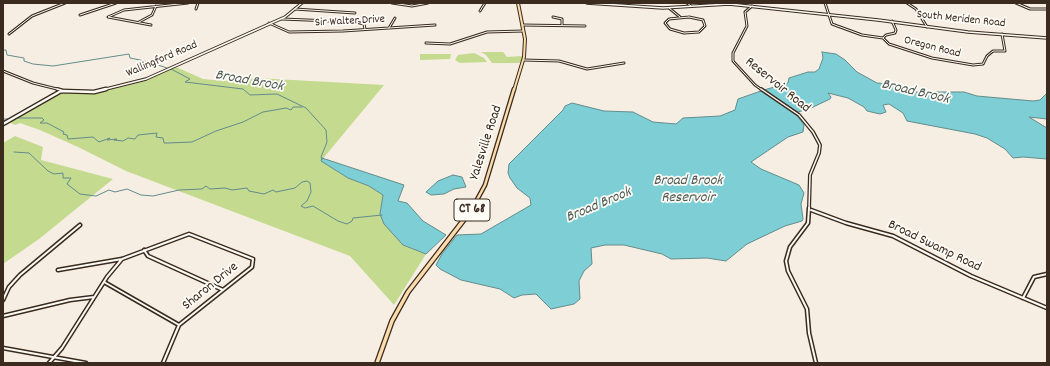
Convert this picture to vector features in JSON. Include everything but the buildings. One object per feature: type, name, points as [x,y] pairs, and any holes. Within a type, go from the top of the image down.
[{"type":"main road","name":"Wallingford Road","points":[[63,91],[91,93],[142,81],[228,41],[252,33],[269,23],[282,18],[302,3]]},
{"type":"main road","name":"Yalesville Road","points":[[377,363],[392,321],[422,272],[466,217],[483,191],[524,60],[525,44],[518,3]]},
{"type":"main road","name":"South Meriden Road","points":[[587,3],[669,8],[722,4],[752,6],[892,21],[968,32],[1047,38]]},
{"type":"main road","points":[[3,124],[63,91]]},
{"type":"street","points":[[9,34],[32,16],[65,3]]},
{"type":"street","points":[[80,15],[116,3]]},
{"type":"street","points":[[151,25],[108,17],[124,10],[188,3]]},
{"type":"street","points":[[196,9],[198,3]]},
{"type":"street","points":[[392,3],[412,6],[428,3]]},
{"type":"street","points":[[480,11],[485,3]]},
{"type":"street","points":[[687,3],[691,6]]},
{"type":"street","points":[[824,3],[829,14],[830,23],[862,35],[883,38]]},
{"type":"street","points":[[907,3],[916,9],[927,26]]},
{"type":"street","points":[[1016,3],[1030,9],[1047,10]]},
{"type":"street","points":[[138,23],[152,15],[156,6]]},
{"type":"street","name":"Reservoir Road","points":[[752,6],[745,12],[747,26],[733,53],[732,60],[758,87],[799,115],[816,136],[820,150],[813,164],[810,175],[810,210],[806,229],[790,247],[786,261],[788,271],[807,308],[809,333],[816,363]]},
{"type":"street","points":[[669,8],[681,18],[700,19],[704,21],[705,26],[699,32],[684,33],[670,29],[665,22],[669,19],[681,18]]},
{"type":"street","points":[[295,9],[356,13]]},
{"type":"street","points":[[553,17],[562,19],[562,25]]},
{"type":"street","points":[[282,18],[356,22],[364,24],[365,29]]},
{"type":"street","points":[[389,28],[394,18]]},
{"type":"street","name":"Oregon Road","points":[[892,21],[896,30],[895,33],[886,35],[883,38],[886,42],[932,58],[978,65],[983,64],[987,56],[992,51],[1005,51],[1006,49],[1002,34]]},
{"type":"street","name":"Sir Walter Drive","points":[[269,23],[289,32],[435,25]]},
{"type":"street","points":[[522,25],[586,26]]},
{"type":"street","points":[[426,43],[450,44],[487,32],[523,31]]},
{"type":"street","points":[[524,60],[559,61],[587,69],[624,63]]},
{"type":"street","points":[[3,71],[33,83],[63,91]]},
{"type":"street","name":"Broad Swamp Road","points":[[810,210],[846,223],[879,231],[904,241],[971,276],[1047,308]]},
{"type":"street","points":[[3,299],[9,287],[20,275],[80,225]]},
{"type":"street","name":"Sharon Drive","points":[[58,270],[122,259],[189,234],[252,259],[252,267],[179,325]]},
{"type":"street","points":[[144,250],[148,256],[224,290]]},
{"type":"street","points":[[49,363],[104,282],[122,259]]},
{"type":"street","points":[[1023,298],[1030,282],[1034,277],[1047,274]]},
{"type":"street","points":[[104,282],[179,325],[163,363]]},
{"type":"street","points":[[3,316],[70,300],[94,297]]},
{"type":"street","points":[[3,348],[86,363]]},
{"type":"green space","points":[[481,52],[503,52],[507,57],[522,56],[522,60],[519,63],[492,63],[486,55]]},
{"type":"green space","points":[[474,53],[484,58],[487,62],[460,63],[455,60],[458,55]]},
{"type":"green space","points":[[420,54],[451,54],[450,59],[420,60]]},
{"type":"green space","points":[[176,67],[203,79],[223,81],[256,78],[384,85],[321,161],[348,178],[369,186],[383,195],[380,214],[403,245],[426,254],[394,305],[350,256],[126,171],[40,130],[20,123],[15,125],[9,122],[61,92],[67,91],[85,94],[111,89],[137,83]]},
{"type":"green space","points":[[15,136],[43,147],[41,160],[113,179],[39,239],[3,264],[3,143]]},
{"type":"water","points":[[822,52],[836,54],[845,60],[857,72],[877,83],[890,84],[910,92],[964,92],[977,96],[1033,101],[1040,100],[1047,93],[1047,119],[1029,117],[1047,128],[1047,159],[1023,157],[1013,158],[1005,149],[987,138],[975,134],[907,121],[903,113],[889,104],[883,105],[886,112],[880,114],[867,111],[864,107],[848,98],[828,93],[831,97],[830,99],[798,112],[764,90],[788,83],[789,78],[808,72],[815,72],[819,69],[823,58]]},
{"type":"water","name":"Broad Brook Reservoir","points":[[761,91],[797,115],[804,125],[803,132],[788,137],[751,162],[761,169],[799,185],[804,193],[801,204],[802,221],[785,226],[747,244],[726,261],[707,258],[671,259],[662,254],[624,245],[605,245],[591,248],[592,264],[584,271],[579,281],[580,299],[574,304],[551,309],[536,294],[522,295],[514,298],[500,289],[461,280],[440,269],[436,265],[442,254],[457,235],[481,234],[531,205],[530,198],[517,188],[510,178],[508,173],[509,164],[563,110],[565,106],[572,103],[604,111],[633,112],[653,122],[676,124],[683,118],[720,116],[735,110],[738,99]]},
{"type":"water","points":[[322,158],[404,185],[398,201],[407,203],[423,221],[446,235],[426,254],[403,245],[384,224],[380,214],[383,195],[369,186],[348,178],[321,161]]},
{"type":"water","points":[[453,175],[462,177],[466,187],[454,189],[444,194],[431,195],[426,192],[438,181]]},
{"type":"waterway","name":"Broad Brook","points":[[3,50],[6,50],[7,55],[24,58],[24,61],[33,64],[53,66],[129,54],[130,58],[145,61],[145,64],[155,64],[167,68]]},
{"type":"waterway","name":"Broad Brook","points":[[171,69],[190,79],[185,82],[243,89],[250,95],[277,94],[306,108],[326,130],[327,142],[321,157],[322,159]]},
{"type":"waterway","points":[[18,118],[42,118],[44,120],[40,123],[47,123],[64,132],[63,134],[67,135],[68,139],[93,137],[99,142],[110,138],[107,140],[117,139],[114,140],[123,141],[128,138],[135,139],[138,135],[157,133],[156,137],[163,138],[164,143],[167,143],[192,142],[216,131],[243,122],[263,112],[286,108],[291,110],[293,107],[302,107]]},
{"type":"waterway","points":[[3,119],[9,119]]},
{"type":"waterway","points":[[14,152],[29,153],[48,171],[54,174],[63,173],[63,178],[71,178],[67,184],[80,194],[96,196],[109,190],[115,192],[127,189],[141,195],[153,196],[179,190],[202,189],[206,186],[210,189],[225,188],[232,190],[247,188],[249,191],[264,194],[273,190],[276,192],[295,188],[302,182],[307,181],[310,183],[311,192],[307,201],[301,206],[305,208],[313,206],[338,221],[347,224],[352,221],[353,218],[382,215]]}]
